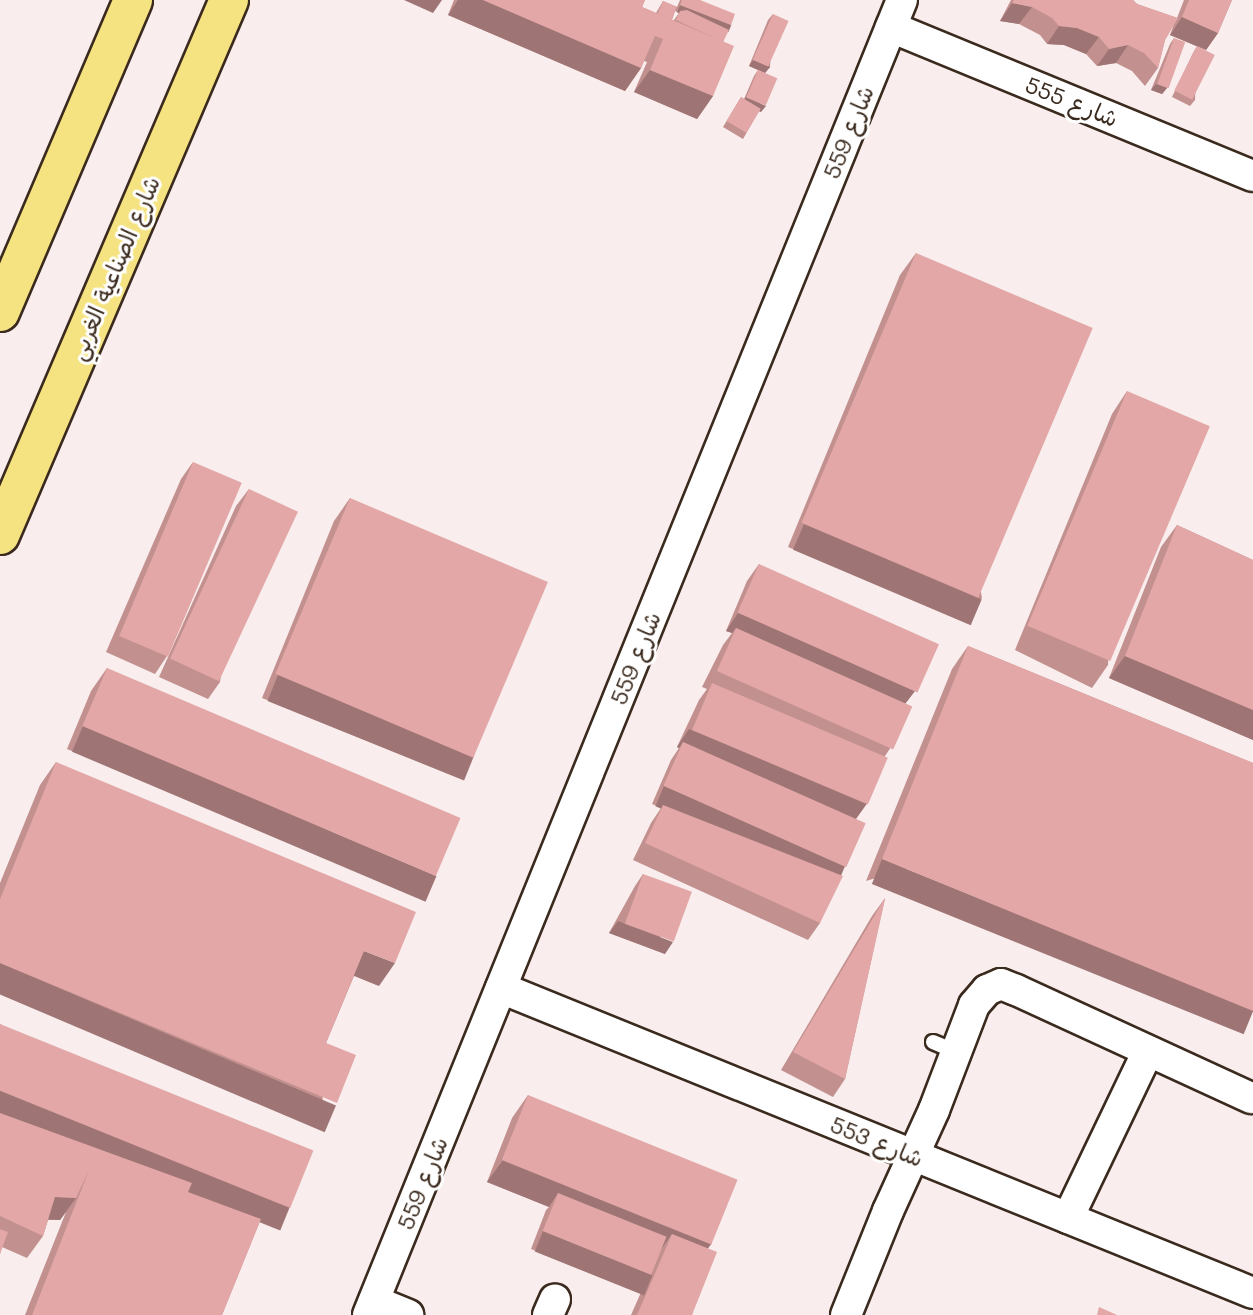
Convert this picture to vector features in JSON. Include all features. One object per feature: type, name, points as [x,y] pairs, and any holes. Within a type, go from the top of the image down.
[{"type":"main road","points":[[0,312],[133,0]]},
{"type":"main road","name":"شارع الصناعية الغربي","points":[[0,535],[229,0]]},
{"type":"street","name":"شارع 555","points":[[897,13],[1253,176]]},
{"type":"street","name":"شارع 559","points":[[371,1308],[897,13]]},
{"type":"street","points":[[846,1315],[888,1211],[914,1156],[945,1047],[987,990],[1001,984],[1251,1098]]},
{"type":"street","name":"شارع 553","points":[[501,988],[1253,1293]]},
{"type":"street","points":[[1068,1218],[1148,1051]]},
{"type":"street","points":[[371,1308],[408,1315]]},
{"type":"building","points":[[483,0],[645,0],[642,7],[734,46],[713,96],[650,70],[663,39],[655,36],[641,68]]},
{"type":"building","points":[[682,0],[700,0],[735,14],[731,25],[680,5]]},
{"type":"building","points":[[1014,0],[1133,0],[1137,4],[1178,18],[1165,40],[1158,68],[1144,53],[1128,45],[1109,49],[1099,37],[1077,28],[1059,26],[1052,18],[1032,7],[1012,3]]},
{"type":"building","points":[[1189,0],[1232,0],[1218,33],[1182,17]]},
{"type":"building","points":[[663,1],[677,7],[671,20],[658,14]]},
{"type":"building","points":[[687,10],[729,30],[723,42],[676,20],[680,11]]},
{"type":"building","points":[[773,14],[789,21],[768,67],[753,60]]},
{"type":"building","points":[[1174,38],[1185,42],[1169,88],[1157,84]]},
{"type":"building","points":[[1197,46],[1215,55],[1192,100],[1174,91]]},
{"type":"building","points":[[758,70],[777,78],[766,106],[746,98]]},
{"type":"building","points":[[741,97],[761,109],[746,133],[727,121]]},
{"type":"building","points":[[916,253],[1093,328],[978,598],[802,523]]},
{"type":"building","points":[[1127,391],[1210,426],[1110,661],[1027,626]]},
{"type":"building","points":[[193,462],[242,483],[168,657],[119,636]]},
{"type":"building","points":[[249,489],[298,512],[219,681],[170,658]]},
{"type":"building","points":[[350,498],[548,582],[473,758],[275,674]]},
{"type":"building","points":[[1177,525],[1253,560],[1253,710],[1125,656]]},
{"type":"building","points":[[759,564],[939,644],[917,693],[737,612]]},
{"type":"building","points":[[736,628],[912,707],[893,749],[717,671]]},
{"type":"building","points":[[968,646],[1253,763],[1253,1011],[882,859]]},
{"type":"building","points":[[107,668],[460,818],[436,876],[82,726]]},
{"type":"building","points":[[712,683],[888,758],[868,805],[692,730]]},
{"type":"building","points":[[683,742],[866,823],[846,867],[663,786]]},
{"type":"building","points":[[56,762],[416,912],[395,963],[364,951],[326,1043],[356,1055],[337,1103],[0,963],[0,899]]},
{"type":"building","points":[[663,805],[843,876],[820,923],[645,843]]},
{"type":"building","points":[[643,874],[692,892],[674,942],[625,924]]},
{"type":"building","points":[[885,899],[845,1079],[793,1052]]},
{"type":"building","points":[[0,1024],[313,1151],[290,1208],[0,1091]]},
{"type":"building","points":[[528,1095],[738,1180],[711,1245],[502,1160]]},
{"type":"building","points":[[0,1113],[192,1183],[188,1192],[261,1219],[222,1315],[32,1315],[89,1170],[76,1198],[55,1197],[43,1236],[0,1216]]},
{"type":"building","points":[[558,1193],[666,1237],[651,1275],[543,1231]]},
{"type":"building","points":[[0,1229],[8,1232],[0,1254]]},
{"type":"building","points":[[672,1234],[717,1252],[692,1315],[637,1315]]},
{"type":"building","points":[[1099,1307],[1117,1315],[1097,1315]]}]
